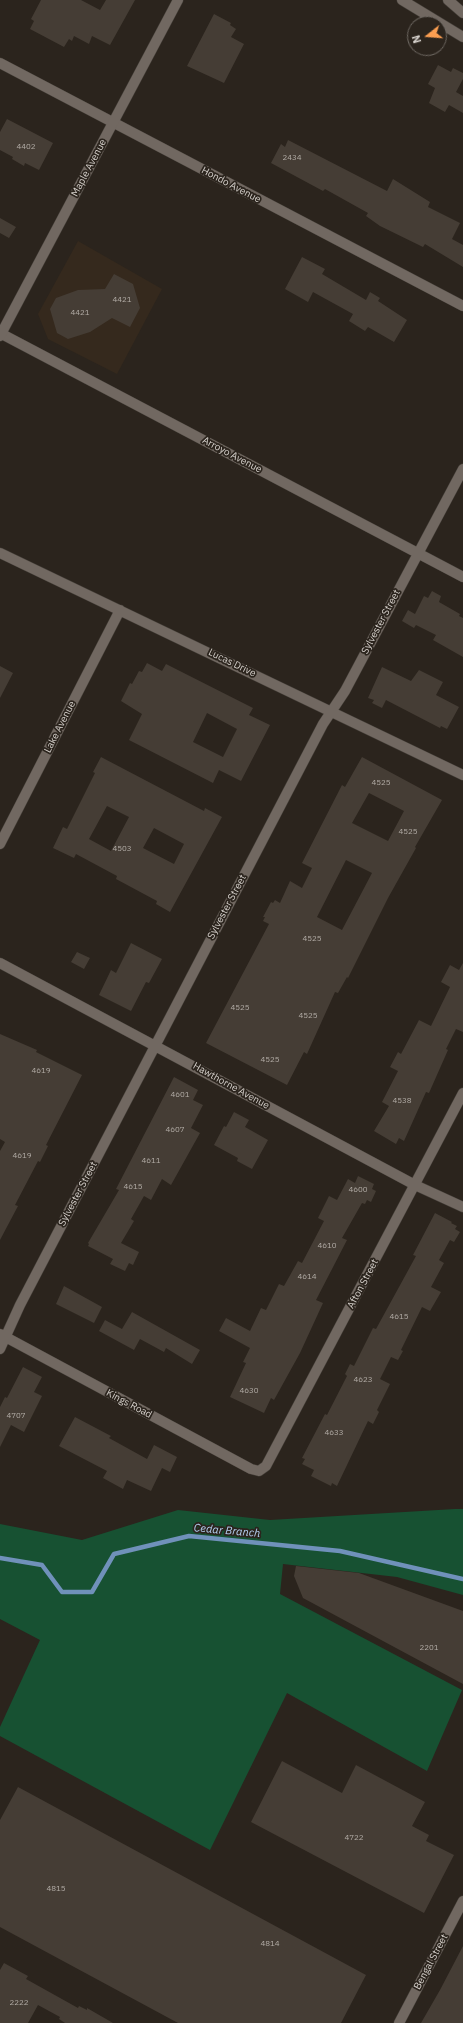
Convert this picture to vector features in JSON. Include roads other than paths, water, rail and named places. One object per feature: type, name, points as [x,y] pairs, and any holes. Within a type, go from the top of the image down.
[{"type":"street","name":"Maple Avenue","points":[[0,335],[178,0]]},
{"type":"street","points":[[402,0],[463,37]]},
{"type":"street","points":[[448,0],[463,13]]},
{"type":"street","name":"Hondo Avenue","points":[[0,63],[463,306]]},
{"type":"street","name":"Arroyo Avenue","points":[[0,335],[463,577]]},
{"type":"street","name":"Sylvester Street","points":[[0,1349],[3,1335],[10,1325],[155,1045],[331,711],[345,691],[463,469]]},
{"type":"street","name":"Lucas Drive","points":[[0,552],[463,775]]},
{"type":"street","name":"Lake Avenue","points":[[0,844],[120,610]]},
{"type":"street","name":"Hawthorne Avenue","points":[[0,963],[415,1185],[463,1207]]},
{"type":"street","name":"Afton Street","points":[[259,1471],[266,1466],[463,1093]]},
{"type":"street","name":"Kings Road","points":[[3,1335],[251,1470],[259,1471]]},
{"type":"street","name":"Bengal Street","points":[[399,2023],[459,1919],[463,1901]]},
{"type":"waterway","name":"Cedar Branch","points":[[0,1558],[42,1565],[62,1592],[92,1592],[114,1554],[189,1536],[340,1551],[463,1579]]}]
